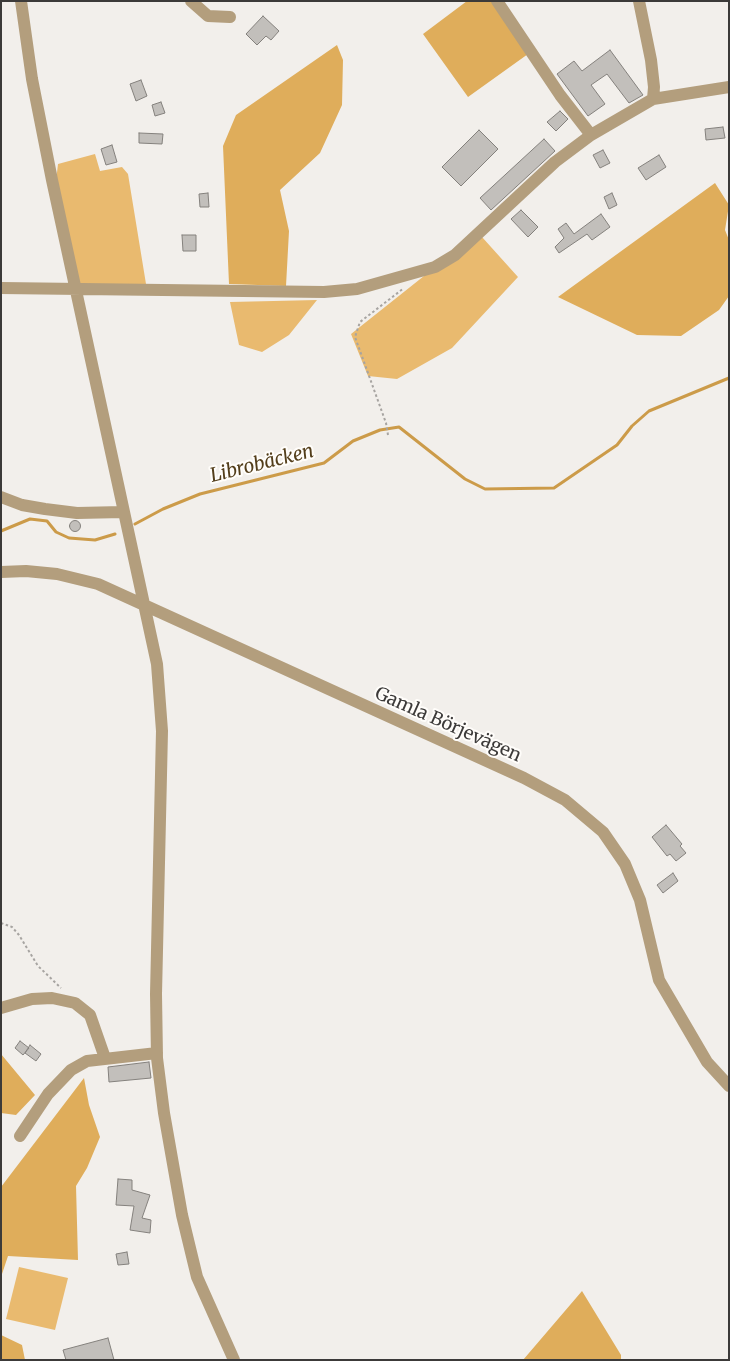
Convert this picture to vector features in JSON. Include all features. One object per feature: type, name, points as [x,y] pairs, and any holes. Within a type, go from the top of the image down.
[{"type":"street","points":[[21,1],[32,79],[143,606],[157,664],[162,731],[157,1053],[167,1132],[182,1215],[197,1278],[234,1360]]},
{"type":"street","points":[[191,1],[208,16],[230,18]]},
{"type":"street","points":[[497,1],[560,95],[591,135]]},
{"type":"street","points":[[639,1],[651,60],[654,87],[653,99]]},
{"type":"street","points":[[1,288],[77,287],[324,292],[357,289],[390,281],[435,267],[454,255],[555,162],[591,135],[653,99],[729,87]]},
{"type":"street","points":[[1,497],[22,505],[77,513],[123,512]]},
{"type":"street","name":"Gamla Börjevägen","points":[[1,572],[26,571],[57,574],[98,584],[524,778],[565,800],[586,815],[615,848],[640,900],[659,980],[706,1062],[729,1086]]},
{"type":"street","points":[[1,1008],[32,999],[52,998],[75,1003],[90,1015],[105,1058]]},
{"type":"street","points":[[20,1136],[48,1094],[71,1070],[87,1061],[105,1058],[131,1058],[157,1053]]},
{"type":"path","points":[[388,435],[386,423],[355,337],[360,322],[412,283]]},
{"type":"path","points":[[1,923],[12,927],[38,966],[75,1003]]},
{"type":"shaded area","points":[[467,1],[503,1],[535,49],[468,97],[423,34]]},
{"type":"shaded area","points":[[337,45],[343,60],[342,105],[320,153],[280,190],[289,231],[286,286],[229,284],[223,146],[236,115]]},
{"type":"shaded area","points":[[95,154],[100,171],[122,167],[128,174],[146,284],[80,284],[56,181],[58,164]]},
{"type":"shaded area","points":[[715,183],[729,205],[725,230],[729,240],[729,296],[719,310],[681,336],[637,335],[558,297]]},
{"type":"shaded area","points":[[482,237],[518,277],[452,348],[397,379],[368,376],[351,334],[429,272]]},
{"type":"shaded area","points":[[317,300],[289,335],[262,352],[239,345],[230,302]]},
{"type":"shaded area","points":[[1,1054],[35,1095],[16,1115],[1,1113]]},
{"type":"shaded area","points":[[84,1078],[89,1105],[100,1137],[87,1168],[76,1186],[78,1260],[8,1256],[1,1277],[1,1187]]},
{"type":"shaded area","points":[[19,1267],[68,1278],[55,1330],[6,1319]]},
{"type":"shaded area","points":[[582,1291],[621,1355],[621,1360],[523,1360]]},
{"type":"shaded area","points":[[1,1335],[22,1345],[25,1360],[1,1360]]},
{"type":"building","points":[[263,16],[279,31],[271,40],[266,36],[257,45],[246,34]]},
{"type":"building","points":[[610,50],[643,95],[629,103],[607,74],[591,85],[605,104],[588,116],[557,74],[574,61],[582,71]]},
{"type":"building","points":[[141,80],[147,96],[136,101],[130,84]]},
{"type":"building","points":[[161,102],[165,113],[155,116],[152,105]]},
{"type":"building","points":[[560,111],[568,119],[556,131],[547,122]]},
{"type":"building","points":[[723,127],[725,138],[706,140],[705,129]]},
{"type":"building","points":[[479,130],[498,149],[461,186],[442,167]]},
{"type":"building","points":[[139,133],[163,134],[162,144],[139,143]]},
{"type":"building","points":[[544,139],[555,151],[491,210],[480,198]]},
{"type":"building","points":[[112,145],[117,162],[106,165],[101,149]]},
{"type":"building","points":[[603,150],[610,163],[600,168],[593,155]]},
{"type":"building","points":[[659,155],[666,167],[646,180],[638,168]]},
{"type":"building","points":[[208,193],[209,207],[200,207],[199,194]]},
{"type":"building","points":[[612,193],[617,205],[609,209],[604,197]]},
{"type":"building","points":[[521,210],[538,227],[528,237],[511,219]]},
{"type":"building","points":[[601,214],[610,227],[592,240],[587,234],[559,253],[555,247],[564,238],[558,229],[566,223],[574,234]]},
{"type":"building","points":[[182,235],[196,235],[196,251],[183,251]]},
{"type":"building","points":[[75,520],[81,526],[75,532],[69,526]]},
{"type":"building","points":[[666,825],[682,844],[680,846],[686,853],[676,861],[670,854],[667,856],[652,837]]},
{"type":"building","points":[[673,873],[678,881],[663,893],[657,885]]},
{"type":"building","points":[[20,1041],[29,1048],[23,1055],[15,1048]]},
{"type":"building","points":[[30,1045],[41,1054],[36,1061],[25,1053]]},
{"type":"building","points":[[149,1062],[151,1078],[109,1082],[108,1067]]},
{"type":"building","points":[[118,1179],[132,1180],[132,1190],[150,1195],[142,1218],[151,1220],[150,1233],[130,1230],[134,1206],[116,1205]]},
{"type":"building","points":[[127,1252],[129,1264],[118,1265],[116,1254]]},
{"type":"building","points":[[108,1338],[114,1360],[66,1360],[63,1350]]},
{"type":"waterway","name":"Librobäcken","points":[[135,524],[163,509],[200,494],[324,463],[353,441],[380,430],[399,427],[465,479],[485,489],[554,488],[617,445],[632,426],[649,411],[729,378]]},
{"type":"waterway","name":"Librobäcken","points":[[1,531],[30,519],[47,521],[56,532],[69,538],[95,540],[115,534]]}]
